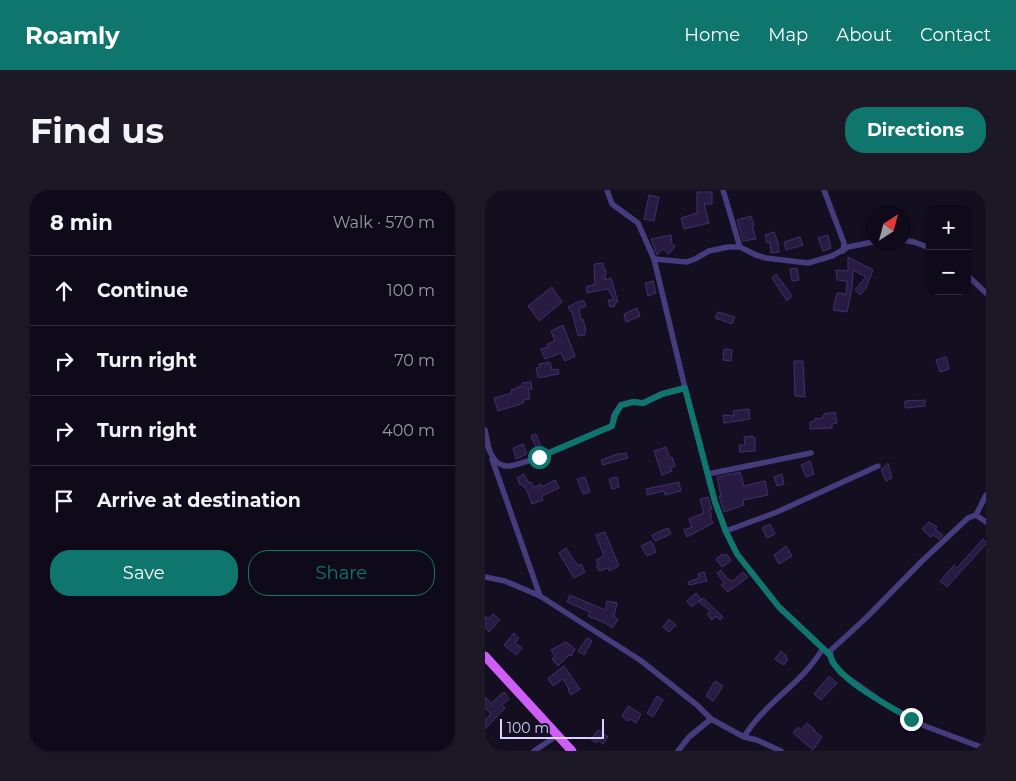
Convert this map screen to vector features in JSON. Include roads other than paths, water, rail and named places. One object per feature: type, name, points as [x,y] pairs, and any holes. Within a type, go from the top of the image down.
[{"type":"main road","points":[[485,656],[572,751]]},
{"type":"street","points":[[607,190],[612,204],[637,223],[654,260],[715,502],[726,532],[737,554],[779,607],[830,655]]},
{"type":"street","points":[[723,190],[740,247]]},
{"type":"street","points":[[824,190],[844,243],[843,251]]},
{"type":"street","points":[[911,241],[926,246]]},
{"type":"street","points":[[654,260],[687,262],[695,260],[709,251],[728,247],[740,247],[767,258],[808,263],[826,258],[848,248],[866,244]]},
{"type":"street","points":[[971,280],[986,293]]},
{"type":"street","points":[[488,447],[494,460],[500,464],[507,466],[519,464],[612,426],[615,415],[621,405],[633,402],[643,403],[662,394],[685,388]]},
{"type":"street","points":[[485,430],[488,447],[540,596]]},
{"type":"street","points":[[708,474],[811,453]]},
{"type":"street","points":[[726,532],[777,512],[878,466]]},
{"type":"street","points":[[986,495],[976,515],[969,518],[922,561],[866,618],[831,649],[830,655],[832,662],[841,673],[885,704],[925,726],[986,749]]},
{"type":"street","points":[[976,515],[986,522]]},
{"type":"street","points":[[485,577],[505,581],[540,596],[640,660],[697,705],[711,719],[744,737],[757,740],[781,751]]},
{"type":"street","points":[[744,737],[751,724],[812,665],[823,648]]},
{"type":"street","points":[[678,751],[689,737],[711,719]]},
{"type":"street","points":[[534,751],[558,735]]}]
